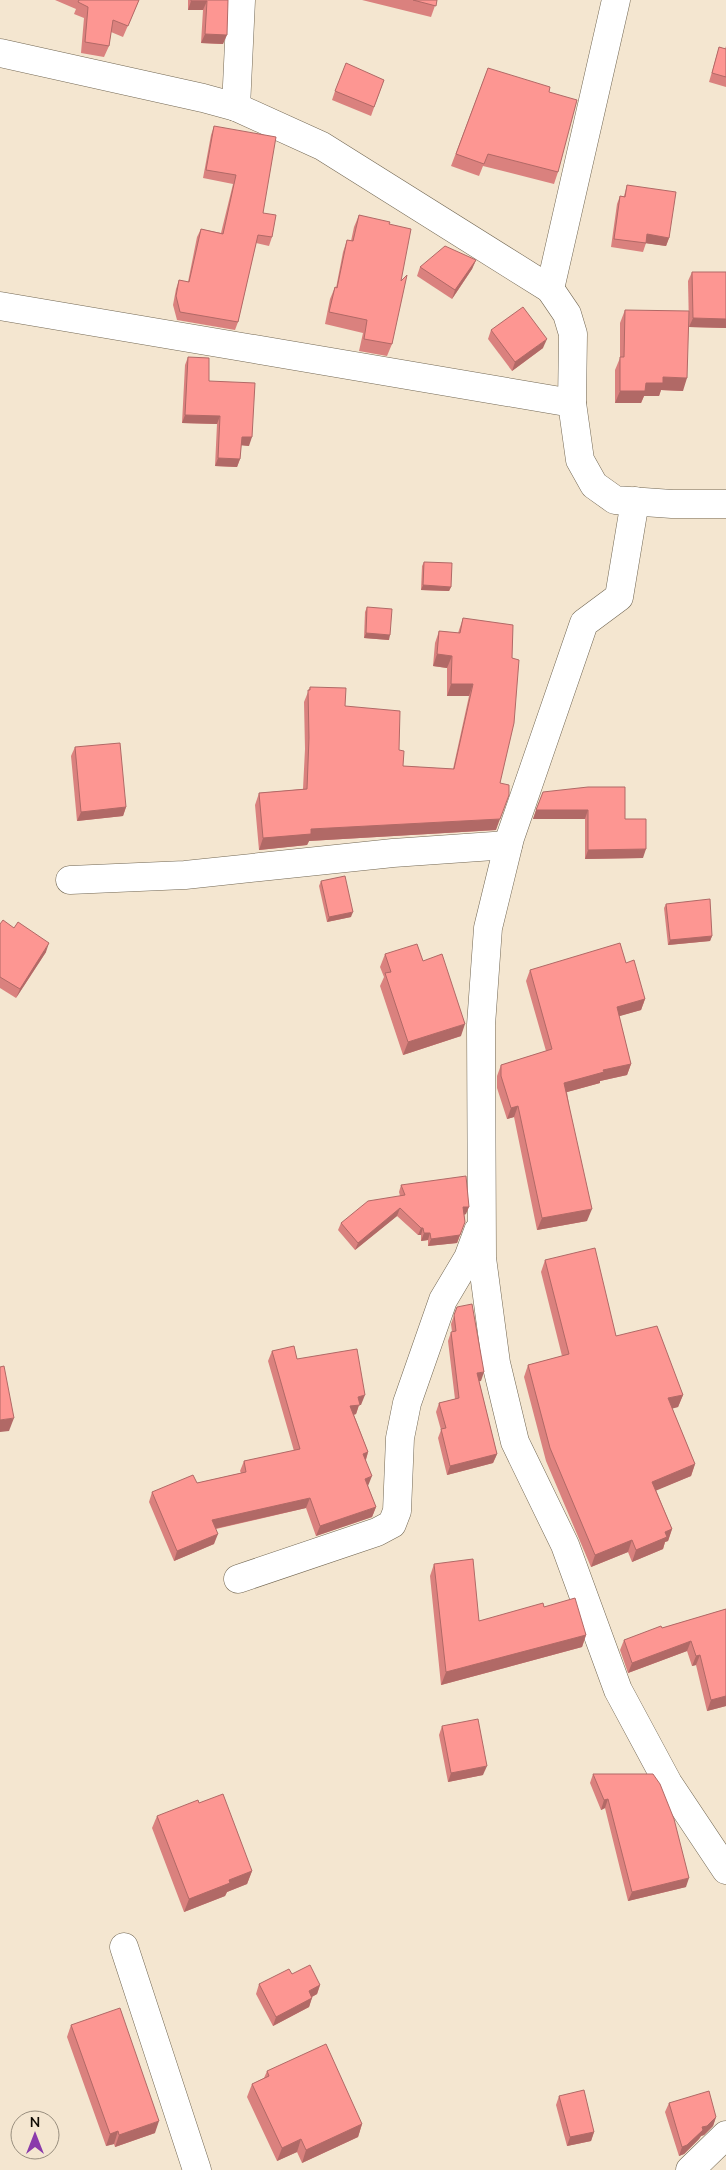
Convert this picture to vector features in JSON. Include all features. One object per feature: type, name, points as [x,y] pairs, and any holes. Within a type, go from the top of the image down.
[{"type":"street","points":[[236,107],[241,0]]},
{"type":"street","points":[[550,288],[616,0]]},
{"type":"street","points":[[0,54],[203,98],[236,107],[322,146],[550,288],[567,314],[573,334],[572,402],[580,460],[594,485],[616,500],[726,504]]},
{"type":"street","points":[[0,306],[572,402]]},
{"type":"street","points":[[634,501],[619,597],[584,623],[508,845],[488,928],[481,1025],[482,1258],[496,1363],[515,1442],[565,1545],[618,1690],[668,1783],[726,1870]]},
{"type":"street","points":[[70,880],[185,875],[393,853],[508,845]]},
{"type":"street","points":[[238,1579],[377,1532],[392,1524],[397,1512],[400,1438],[407,1403],[443,1300],[468,1258],[481,1223]]},
{"type":"street","points":[[124,1947],[196,2170]]},
{"type":"street","points":[[690,2170],[726,2135]]},
{"type":"building","points":[[79,0],[139,0],[128,26],[113,20],[109,46],[85,42],[88,7],[78,2]]},
{"type":"building","points":[[191,0],[228,0],[227,35],[205,34],[207,1]]},
{"type":"building","points":[[413,0],[437,0],[436,6]]},
{"type":"building","points":[[719,47],[726,49],[726,77],[712,73]]},
{"type":"building","points":[[346,63],[384,80],[374,107],[335,91]]},
{"type":"building","points":[[488,68],[550,87],[549,92],[577,100],[558,172],[488,154],[484,164],[456,154]]},
{"type":"building","points":[[214,126],[276,137],[263,213],[276,215],[272,237],[258,235],[238,322],[180,312],[176,296],[179,280],[189,282],[201,229],[223,234],[236,175],[206,170]]},
{"type":"building","points":[[627,185],[676,192],[669,238],[647,234],[646,243],[614,239],[620,196],[625,197]]},
{"type":"building","points":[[359,215],[411,229],[401,281],[407,275],[392,344],[364,339],[367,320],[329,312],[335,287],[337,288],[347,240],[353,241]]},
{"type":"building","points":[[445,246],[476,260],[455,290],[420,267]]},
{"type":"building","points":[[692,272],[726,272],[726,319],[693,318]]},
{"type":"building","points":[[523,307],[547,339],[515,362],[491,330]]},
{"type":"building","points":[[625,310],[689,311],[687,378],[663,377],[663,383],[646,383],[645,391],[620,391],[620,357],[624,357]]},
{"type":"building","points":[[188,357],[209,358],[209,381],[255,383],[252,437],[242,437],[240,459],[218,458],[220,416],[185,415]]},
{"type":"building","points":[[424,562],[452,563],[451,587],[423,585]]},
{"type":"building","points":[[367,607],[392,609],[390,635],[366,633]]},
{"type":"building","points":[[463,618],[513,625],[512,658],[519,660],[514,723],[500,783],[509,785],[509,795],[500,819],[311,829],[311,834],[263,838],[259,793],[307,789],[308,690],[310,690],[310,687],[346,688],[345,706],[400,711],[399,750],[404,751],[403,766],[454,769],[473,684],[451,684],[452,656],[437,654],[439,631],[460,633]]},
{"type":"building","points":[[120,743],[126,807],[81,812],[75,747]]},
{"type":"building","points":[[588,787],[625,787],[625,819],[646,819],[646,849],[588,850],[588,810],[536,810],[543,792]]},
{"type":"building","points":[[345,876],[353,912],[329,917],[321,881]]},
{"type":"building","points":[[710,899],[712,936],[670,940],[666,904]]},
{"type":"building","points":[[3,920],[14,928],[18,922],[49,943],[20,989],[0,977],[0,924]]},
{"type":"building","points":[[620,943],[626,963],[634,960],[645,999],[617,1007],[631,1064],[603,1070],[604,1072],[564,1083],[592,1209],[542,1218],[518,1106],[511,1108],[501,1076],[501,1065],[552,1049],[530,970]]},
{"type":"building","points":[[417,944],[423,961],[442,954],[465,1024],[408,1042],[385,973],[391,972],[385,954]]},
{"type":"building","points":[[466,1176],[469,1207],[463,1207],[465,1222],[460,1235],[431,1239],[430,1233],[424,1233],[423,1228],[400,1208],[358,1243],[341,1223],[368,1201],[405,1195],[401,1185]]},
{"type":"building","points":[[595,1248],[616,1336],[657,1326],[683,1395],[668,1398],[695,1464],[652,1482],[672,1529],[665,1532],[667,1537],[636,1550],[632,1540],[595,1555],[550,1448],[528,1365],[569,1354],[545,1260]]},
{"type":"building","points":[[472,1304],[484,1372],[477,1373],[497,1454],[450,1466],[441,1429],[446,1428],[439,1403],[459,1398],[451,1332],[456,1331],[454,1315],[457,1307]]},
{"type":"building","points":[[294,1346],[297,1359],[357,1349],[365,1395],[358,1397],[360,1405],[350,1406],[368,1452],[363,1454],[372,1476],[365,1479],[376,1507],[320,1526],[310,1498],[212,1520],[218,1534],[177,1551],[152,1492],[193,1475],[197,1483],[246,1472],[244,1461],[300,1449],[272,1351]]},
{"type":"building","points":[[4,1366],[14,1418],[0,1420],[0,1367]]},
{"type":"building","points":[[473,1559],[479,1621],[543,1603],[544,1607],[575,1598],[586,1635],[446,1672],[434,1564]]},
{"type":"building","points":[[726,1609],[726,1696],[711,1700],[700,1655],[696,1656],[691,1641],[632,1663],[624,1640],[661,1626],[662,1628]]},
{"type":"building","points":[[478,1719],[487,1766],[451,1773],[442,1726]]},
{"type":"building","points":[[593,1774],[653,1774],[660,1784],[674,1819],[689,1878],[632,1892],[608,1799],[604,1800]]},
{"type":"building","points":[[223,1794],[252,1871],[229,1880],[230,1883],[189,1899],[157,1816],[198,1800],[199,1803]]},
{"type":"building","points":[[310,1965],[320,1985],[309,1991],[312,1998],[276,2017],[259,1984],[289,1969],[292,1974]]},
{"type":"building","points":[[120,2008],[159,2121],[119,2135],[118,2131],[110,2134],[71,2025]]},
{"type":"building","points":[[326,2044],[362,2124],[306,2150],[301,2139],[282,2148],[252,2084],[269,2076],[267,2071]]},
{"type":"building","points":[[584,2090],[594,2132],[570,2137],[559,2096]]},
{"type":"building","points":[[709,2091],[716,2117],[707,2126],[702,2127],[703,2130],[687,2145],[682,2147],[669,2103]]}]
